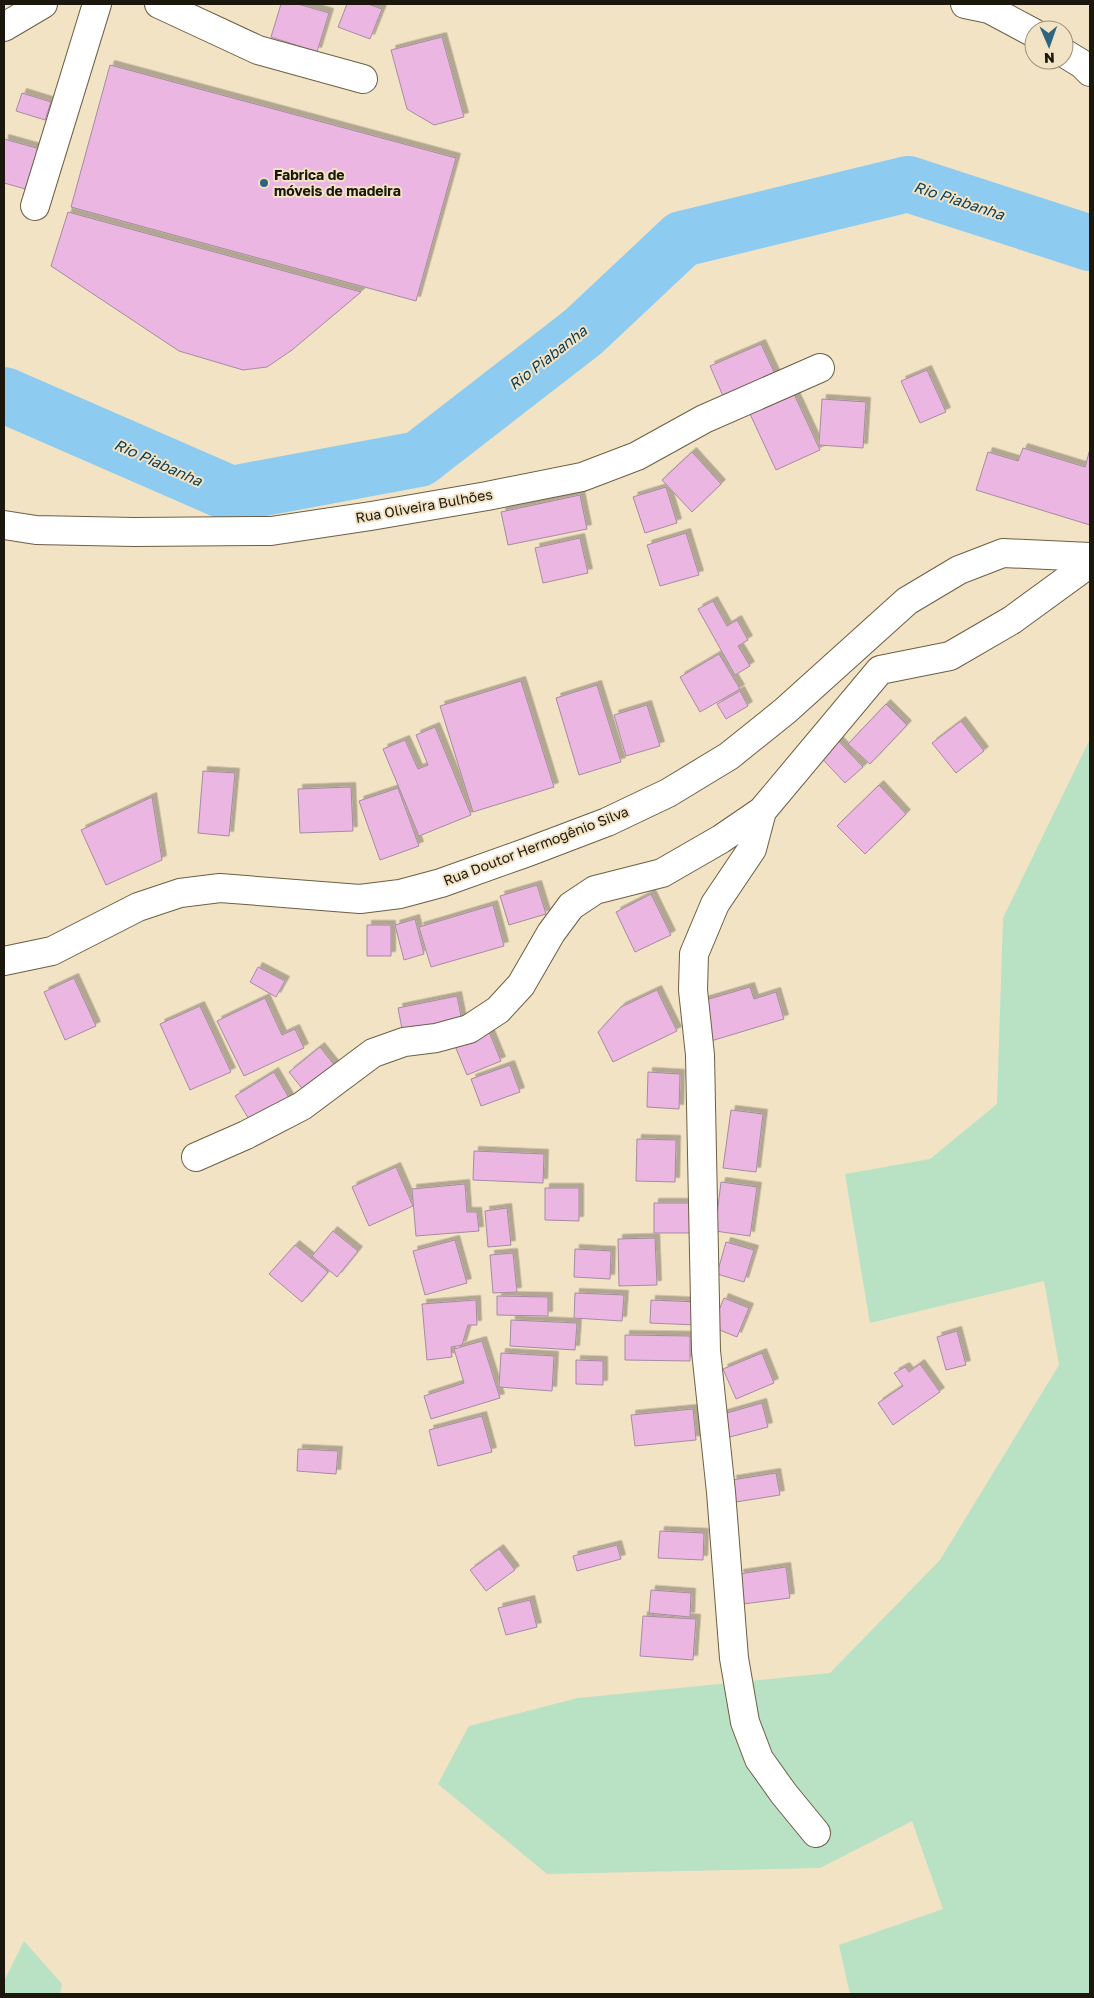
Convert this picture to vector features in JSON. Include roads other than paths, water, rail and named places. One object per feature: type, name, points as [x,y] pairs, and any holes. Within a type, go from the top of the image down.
[{"type":"street","points":[[4,27],[43,4]]},
{"type":"street","points":[[35,206],[97,4]]},
{"type":"street","points":[[159,4],[258,50],[363,79]]},
{"type":"street","points":[[965,4],[989,9],[1024,28]]},
{"type":"street","points":[[1074,59],[1090,72]]},
{"type":"street","name":"Rua Oliveira Bulhões","points":[[4,525],[36,530],[134,532],[271,531],[487,496],[582,477],[637,456],[704,418],[820,368]]},
{"type":"street","name":"Rua Doutor Hermogênio Silva","points":[[4,961],[52,951],[138,907],[180,893],[220,888],[360,899],[400,894],[441,883],[528,852],[607,822],[659,797],[729,756],[785,711],[907,601],[959,570],[1004,553],[1090,557]]},
{"type":"street","points":[[196,1157],[246,1135],[302,1106],[373,1053],[404,1042],[436,1038],[469,1030],[498,1010],[521,985],[551,933],[571,906],[595,890],[662,873],[721,839],[762,811],[880,670],[950,656],[1012,620],[1090,563]]},
{"type":"street","points":[[762,811],[752,849],[715,904],[694,954],[693,990],[700,1055],[706,1351],[721,1492],[734,1658],[745,1722],[759,1759],[784,1794],[816,1833]]},
{"type":"waterway","name":"Rio Piabanha","points":[[4,395],[231,494],[419,459],[583,332],[682,239],[908,184],[1090,243]]},
{"type":"place","name":"Fabrica de móveis de madeira","points":[[264,183]]}]
